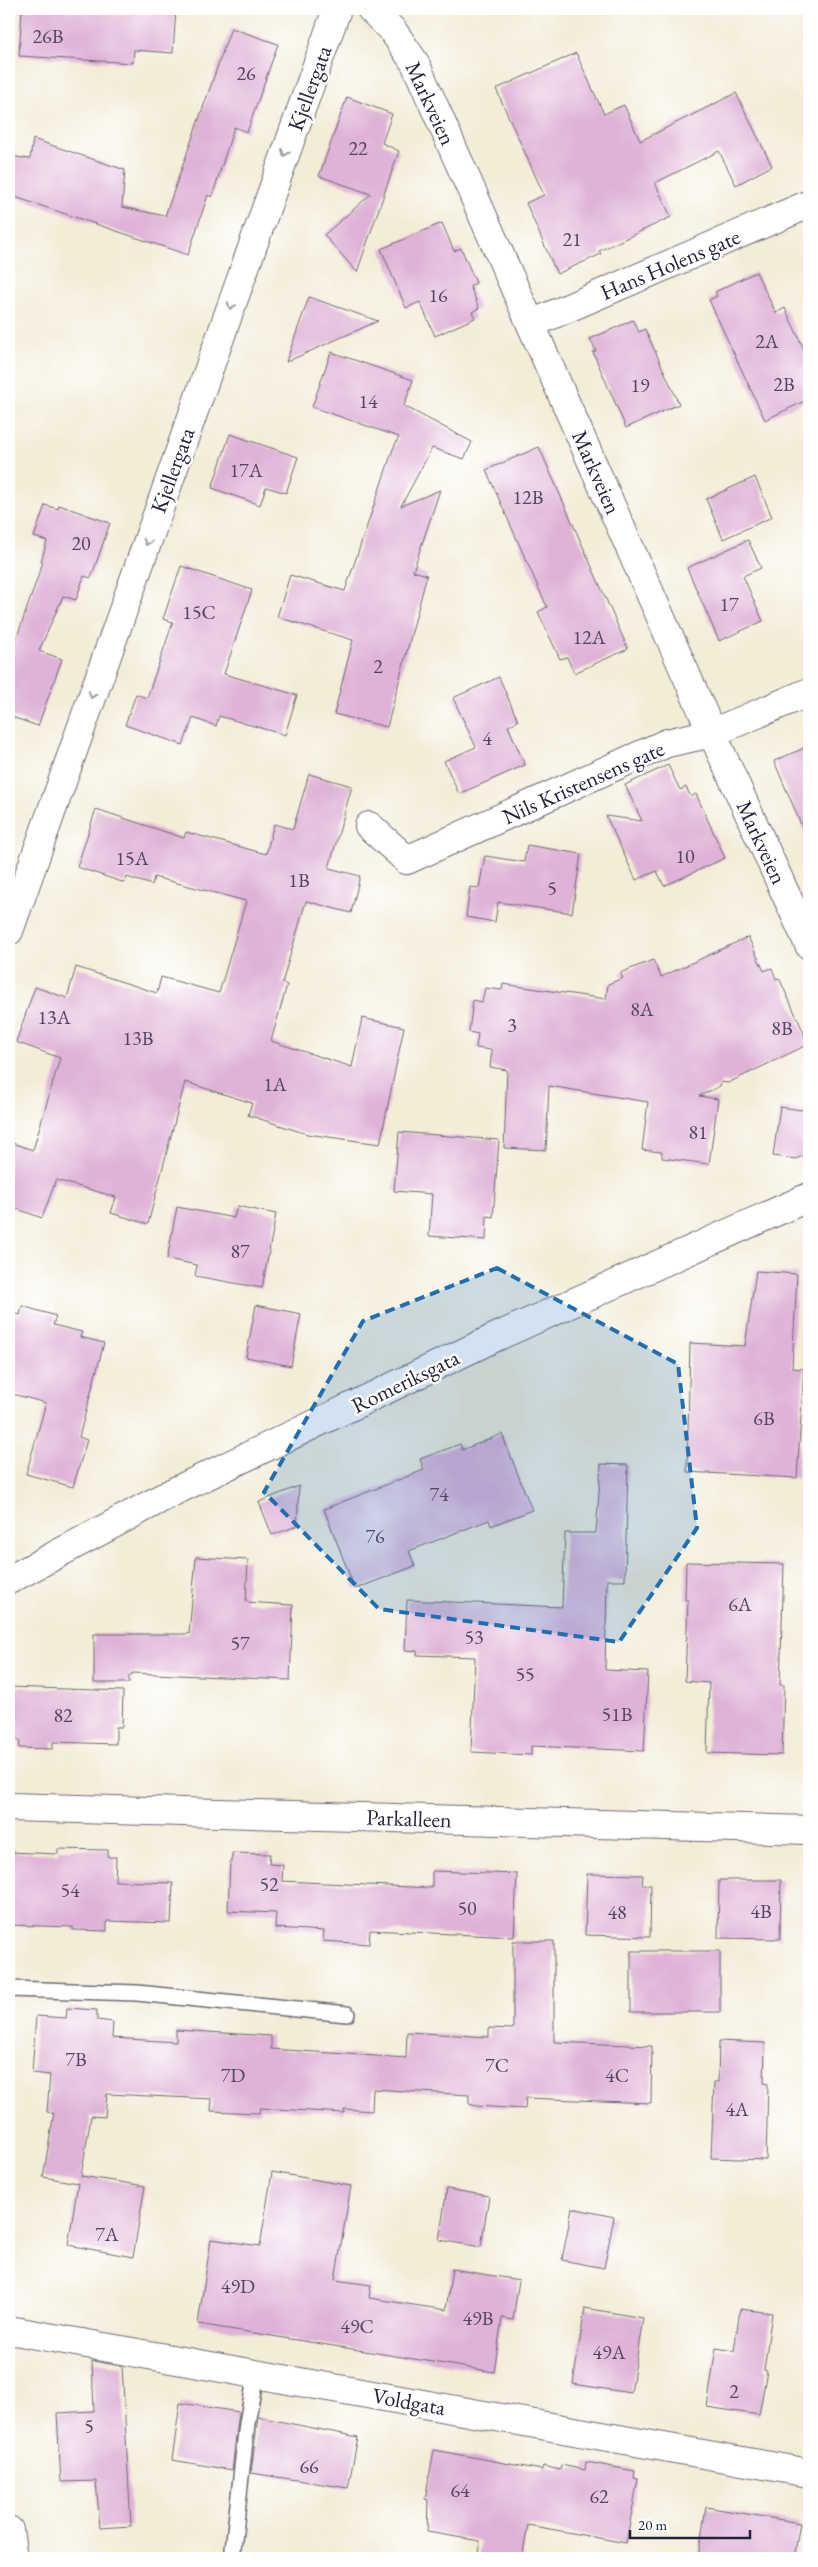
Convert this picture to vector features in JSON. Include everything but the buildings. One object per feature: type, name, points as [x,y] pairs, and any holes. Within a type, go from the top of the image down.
[{"type":"street","name":"Kjellergata","points":[[9,931],[337,9]]},
{"type":"street","name":"Markveien","points":[[371,9],[393,31],[415,63],[712,733],[809,945]]},
{"type":"street","name":"Hans Holens gate","points":[[531,324],[809,204]]},
{"type":"street","name":"Nils Kristensens gate","points":[[369,826],[408,860],[667,743],[712,733],[809,692]]},
{"type":"street","name":"Romeriksgata","points":[[9,1580],[218,1470],[494,1338],[809,1197]]},
{"type":"street","name":"Parkalleen","points":[[9,1807],[809,1830]]},
{"type":"street","name":"Voldgata","points":[[9,2330],[809,2473]]},
{"type":"street","points":[[9,2530],[13,2558]]},
{"type":"lane","points":[[9,1990],[138,1993],[347,2014]]},
{"type":"lane","points":[[233,2549],[247,2424],[256,2374]]},
{"type":"highlighted area","points":[[497,1268],[678,1364],[697,1528],[619,1642],[379,1609],[264,1492],[363,1321]]}]
